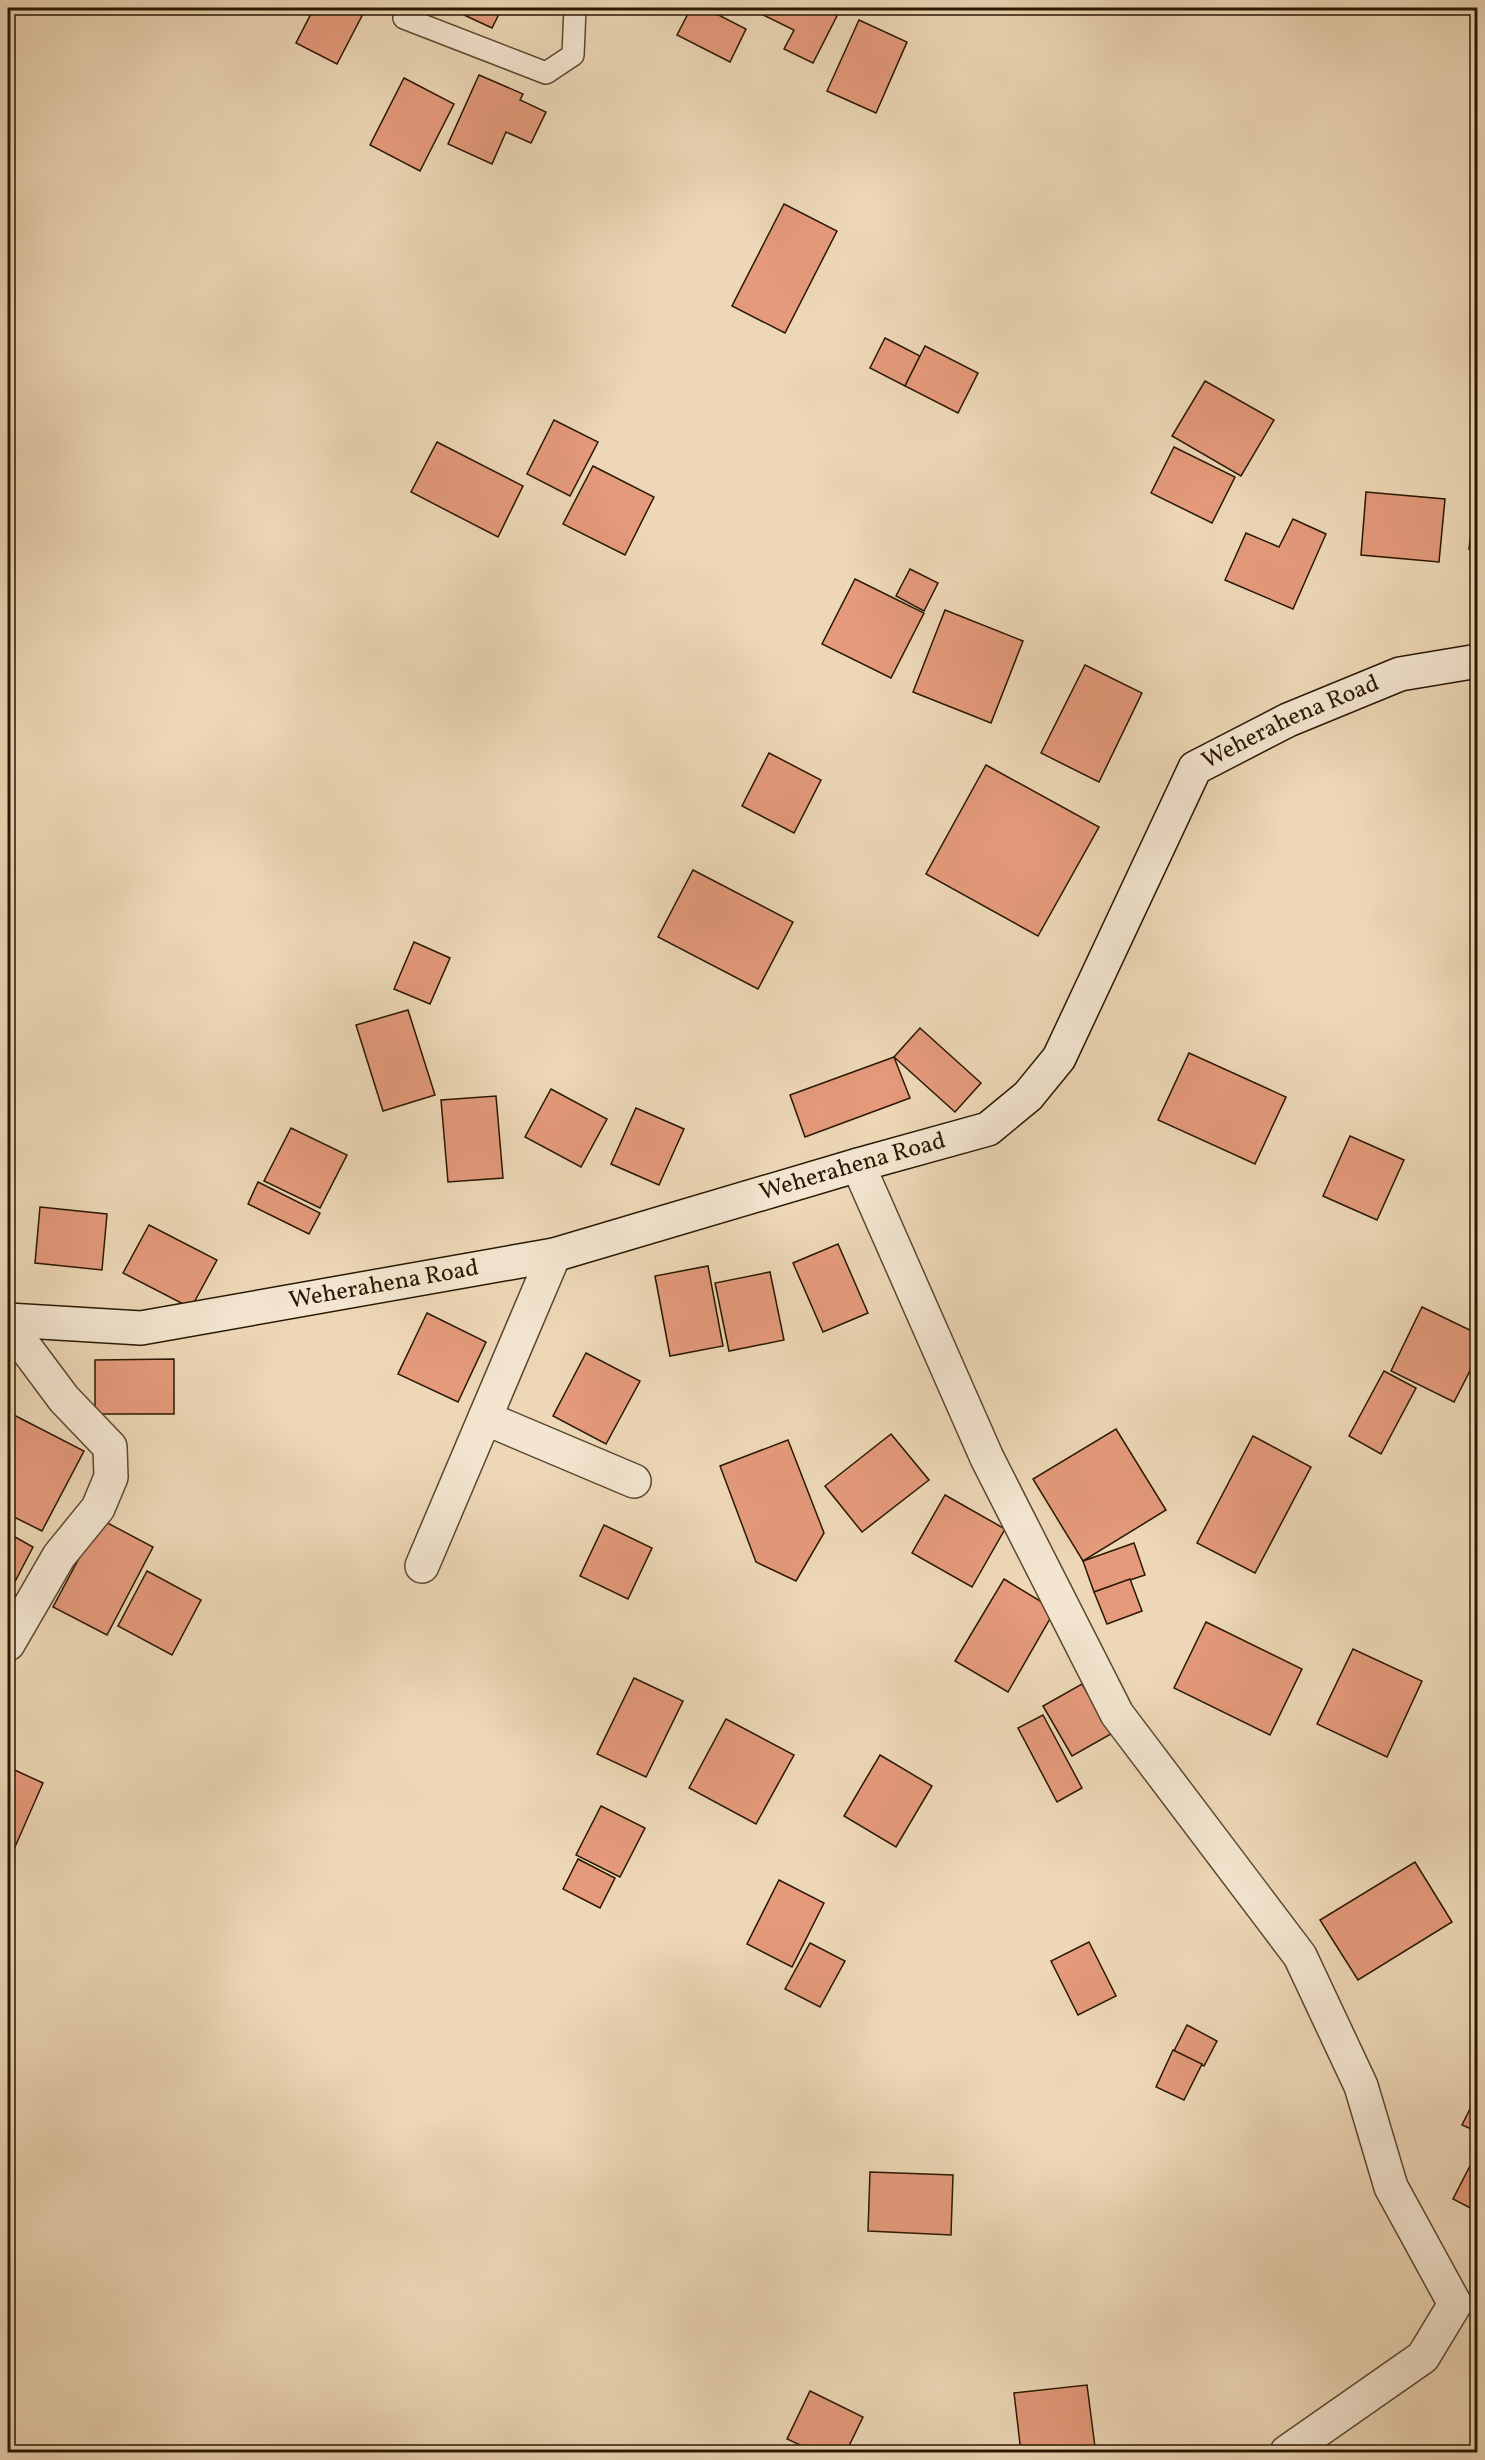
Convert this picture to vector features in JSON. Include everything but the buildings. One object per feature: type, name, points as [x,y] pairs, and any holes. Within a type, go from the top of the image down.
[{"type":"street","name":"Weherahena Road","points":[[8,1322],[141,1328],[554,1255],[988,1129],[1028,1096],[1059,1058],[1195,768],[1288,720],[1400,674],[1478,661]]},
{"type":"street","points":[[858,1165],[987,1458],[1117,1714],[1300,1956],[1361,2086],[1391,2187],[1455,2304],[1424,2357],[1287,2452]]},
{"type":"street","points":[[422,1566],[554,1255]]},
{"type":"street","points":[[8,1322],[63,1399],[110,1447],[111,1477],[98,1508],[59,1556],[8,1644]]},
{"type":"street","points":[[485,1418],[634,1481]]},
{"type":"lane","points":[[404,18],[546,73],[573,55],[575,8]]}]
